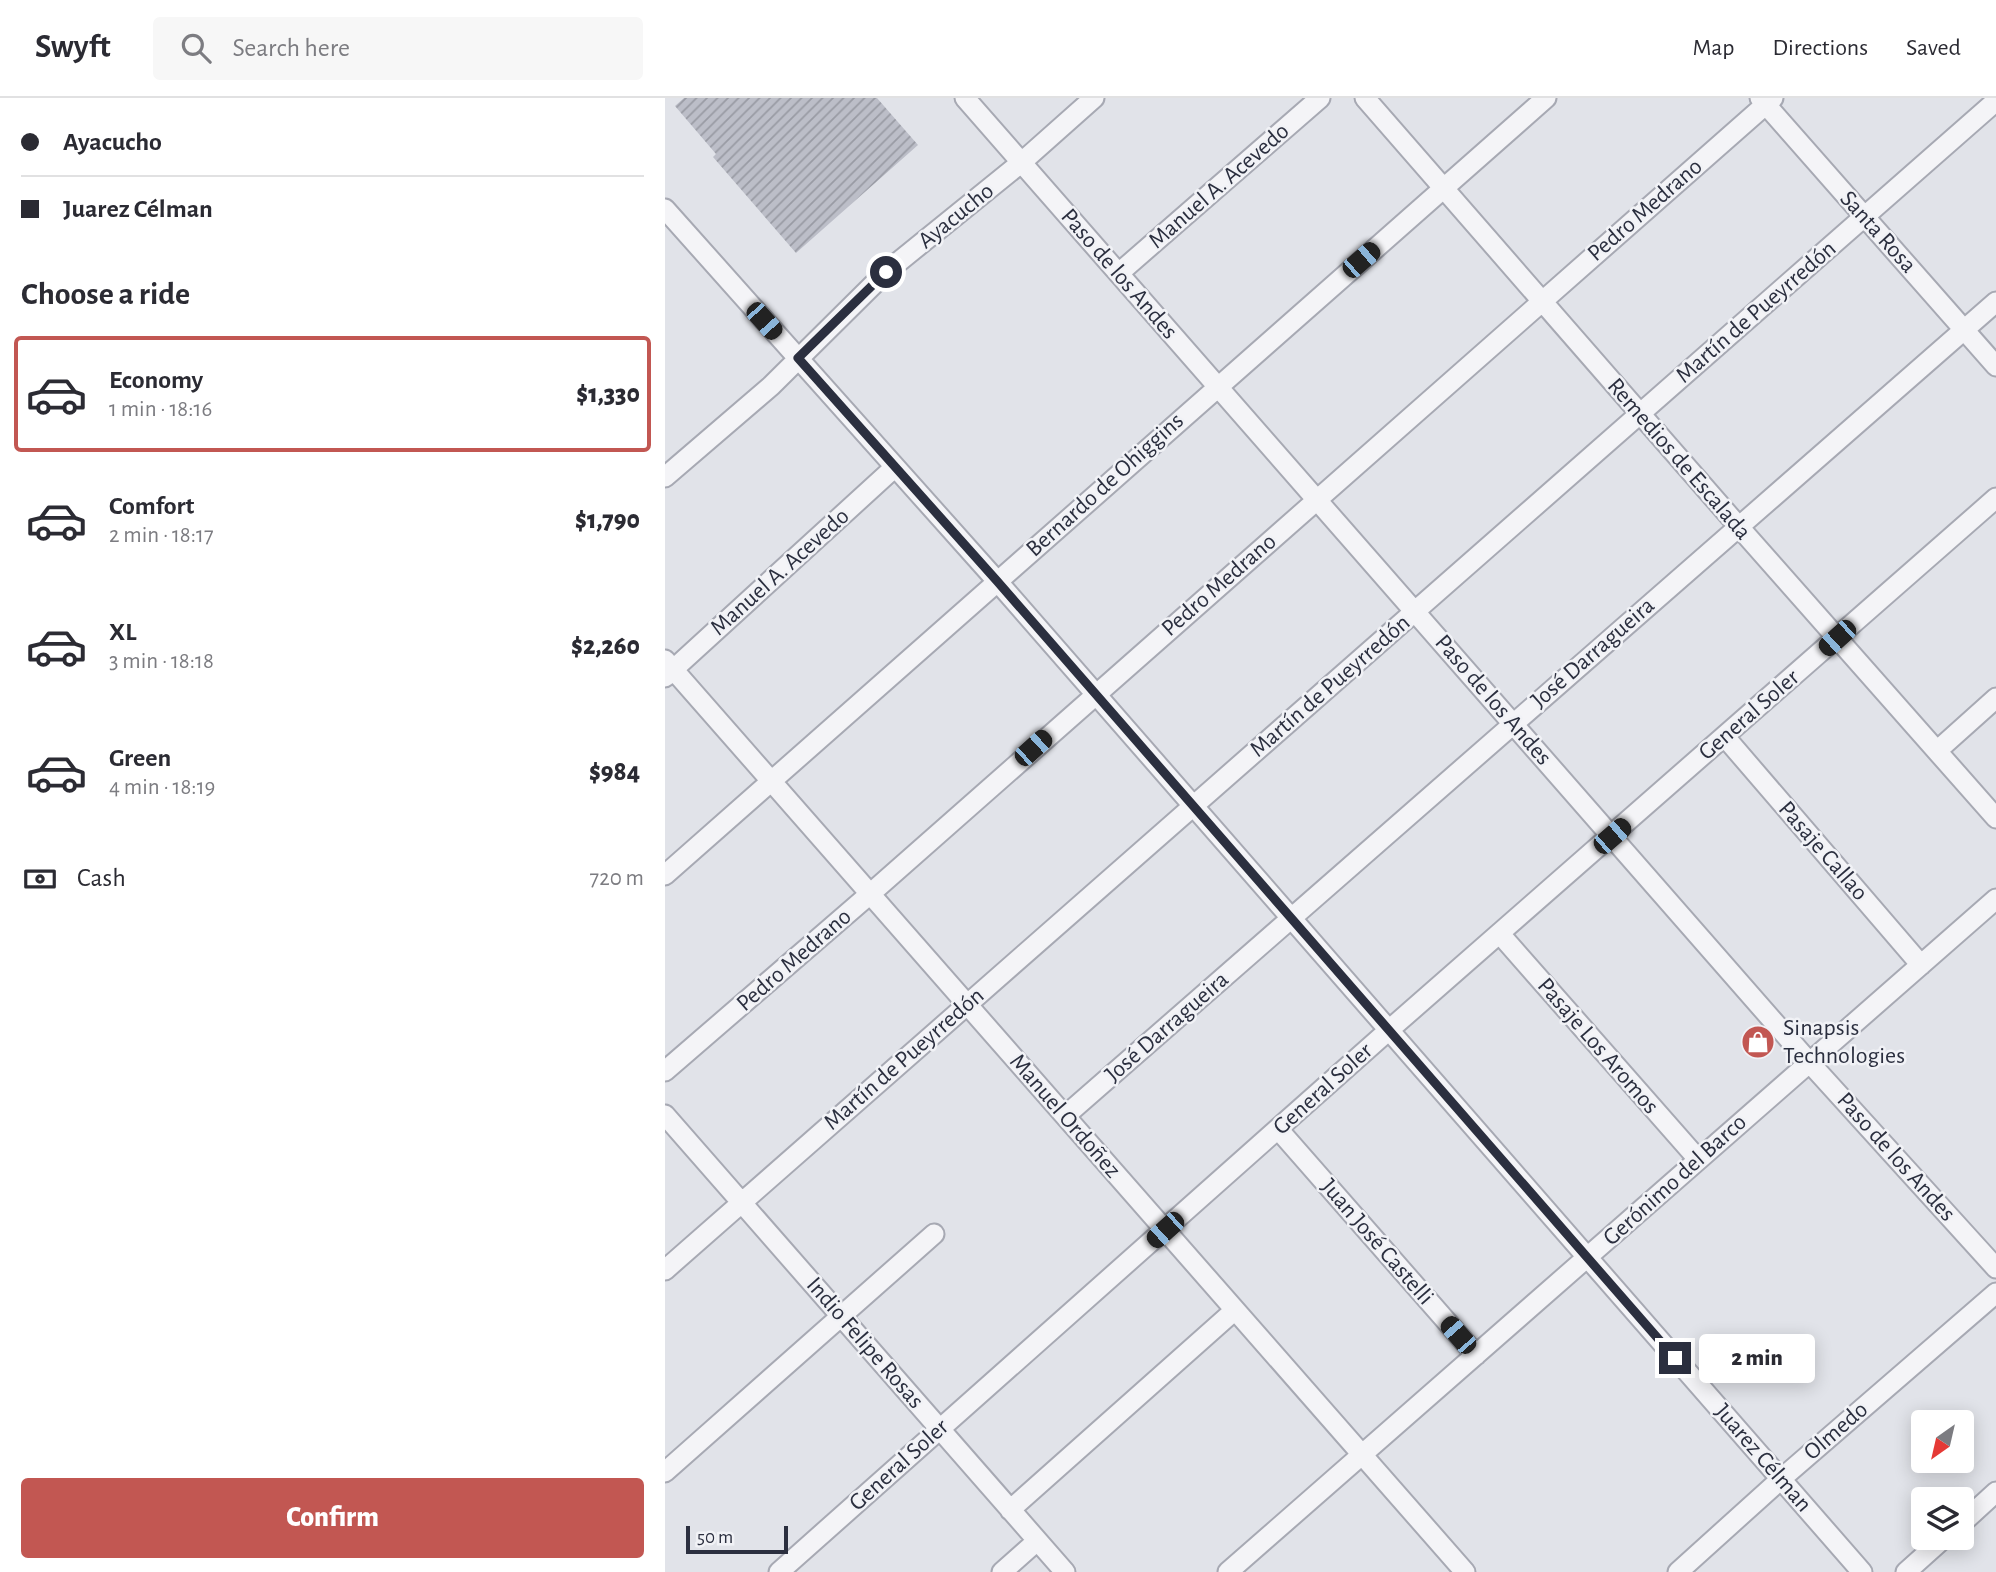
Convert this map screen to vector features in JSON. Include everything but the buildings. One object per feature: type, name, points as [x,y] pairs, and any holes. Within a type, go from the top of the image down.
[{"type":"street","name":"Paso de los Andes","points":[[965,98],[1318,498],[1809,1062],[1996,1268]]},
{"type":"street","name":"Ayacucho","points":[[665,477],[771,386],[886,272],[1022,162],[1094,98]]},
{"type":"street","name":"Manuel A. Acevedo","points":[[1119,273],[1320,98]]},
{"type":"street","name":"Remedios de Escalada","points":[[1365,98],[1738,527],[1996,818]]},
{"type":"street","name":"Bernardo de Ohiggins","points":[[665,875],[1546,98]]},
{"type":"street","name":"Santa Rosa","points":[[1766,100],[1996,366]]},
{"type":"street","name":"Pedro Medrano","points":[[665,1071],[870,894],[1766,100]]},
{"type":"street","name":"Martín de Pueyrredón","points":[[665,1270],[1996,101]]},
{"type":"street","name":"Juarez Célman","points":[[665,209],[997,581],[1862,1572]]},
{"type":"street","name":"José Darragueira","points":[[1065,1116],[1996,302]]},
{"type":"street","name":"Manuel A. Acevedo","points":[[668,669],[895,467]]},
{"type":"street","name":"General Soler","points":[[779,1572],[1389,1030],[1996,498]]},
{"type":"street","name":"Manuel Ordoñez","points":[[668,669],[772,782],[967,1004],[1361,1454],[1459,1570]]},
{"type":"street","points":[[1938,750],[1996,698]]},
{"type":"street","name":"Pasaje Callao","points":[[1724,737],[1921,965]]},
{"type":"street","name":"Gerónimo del Barco","points":[[1228,1572],[1996,898]]},
{"type":"street","name":"Pasaje Los Aromos","points":[[1500,934],[1697,1158]]},
{"type":"street","name":"Indio Felipe Rosas","points":[[665,1115],[1065,1572]]},
{"type":"street","name":"Juan José Castelli","points":[[1278,1129],[1475,1355]]},
{"type":"street","points":[[665,1472],[935,1234]]},
{"type":"street","name":"Olmedo","points":[[1678,1572],[1996,1293]]},
{"type":"street","points":[[1010,1510],[1235,1310]]},
{"type":"street","points":[[1974,1512],[1996,1492]]},
{"type":"street","points":[[1002,1572],[1037,1541]]},
{"type":"street","points":[[1906,1572],[1931,1550]]},
{"type":"place","name":"Sinapsis Technologies","points":[[1758,1042]]},
{"type":"route","points":[[886,272],[798,358],[997,581],[1675,1358]]}]
